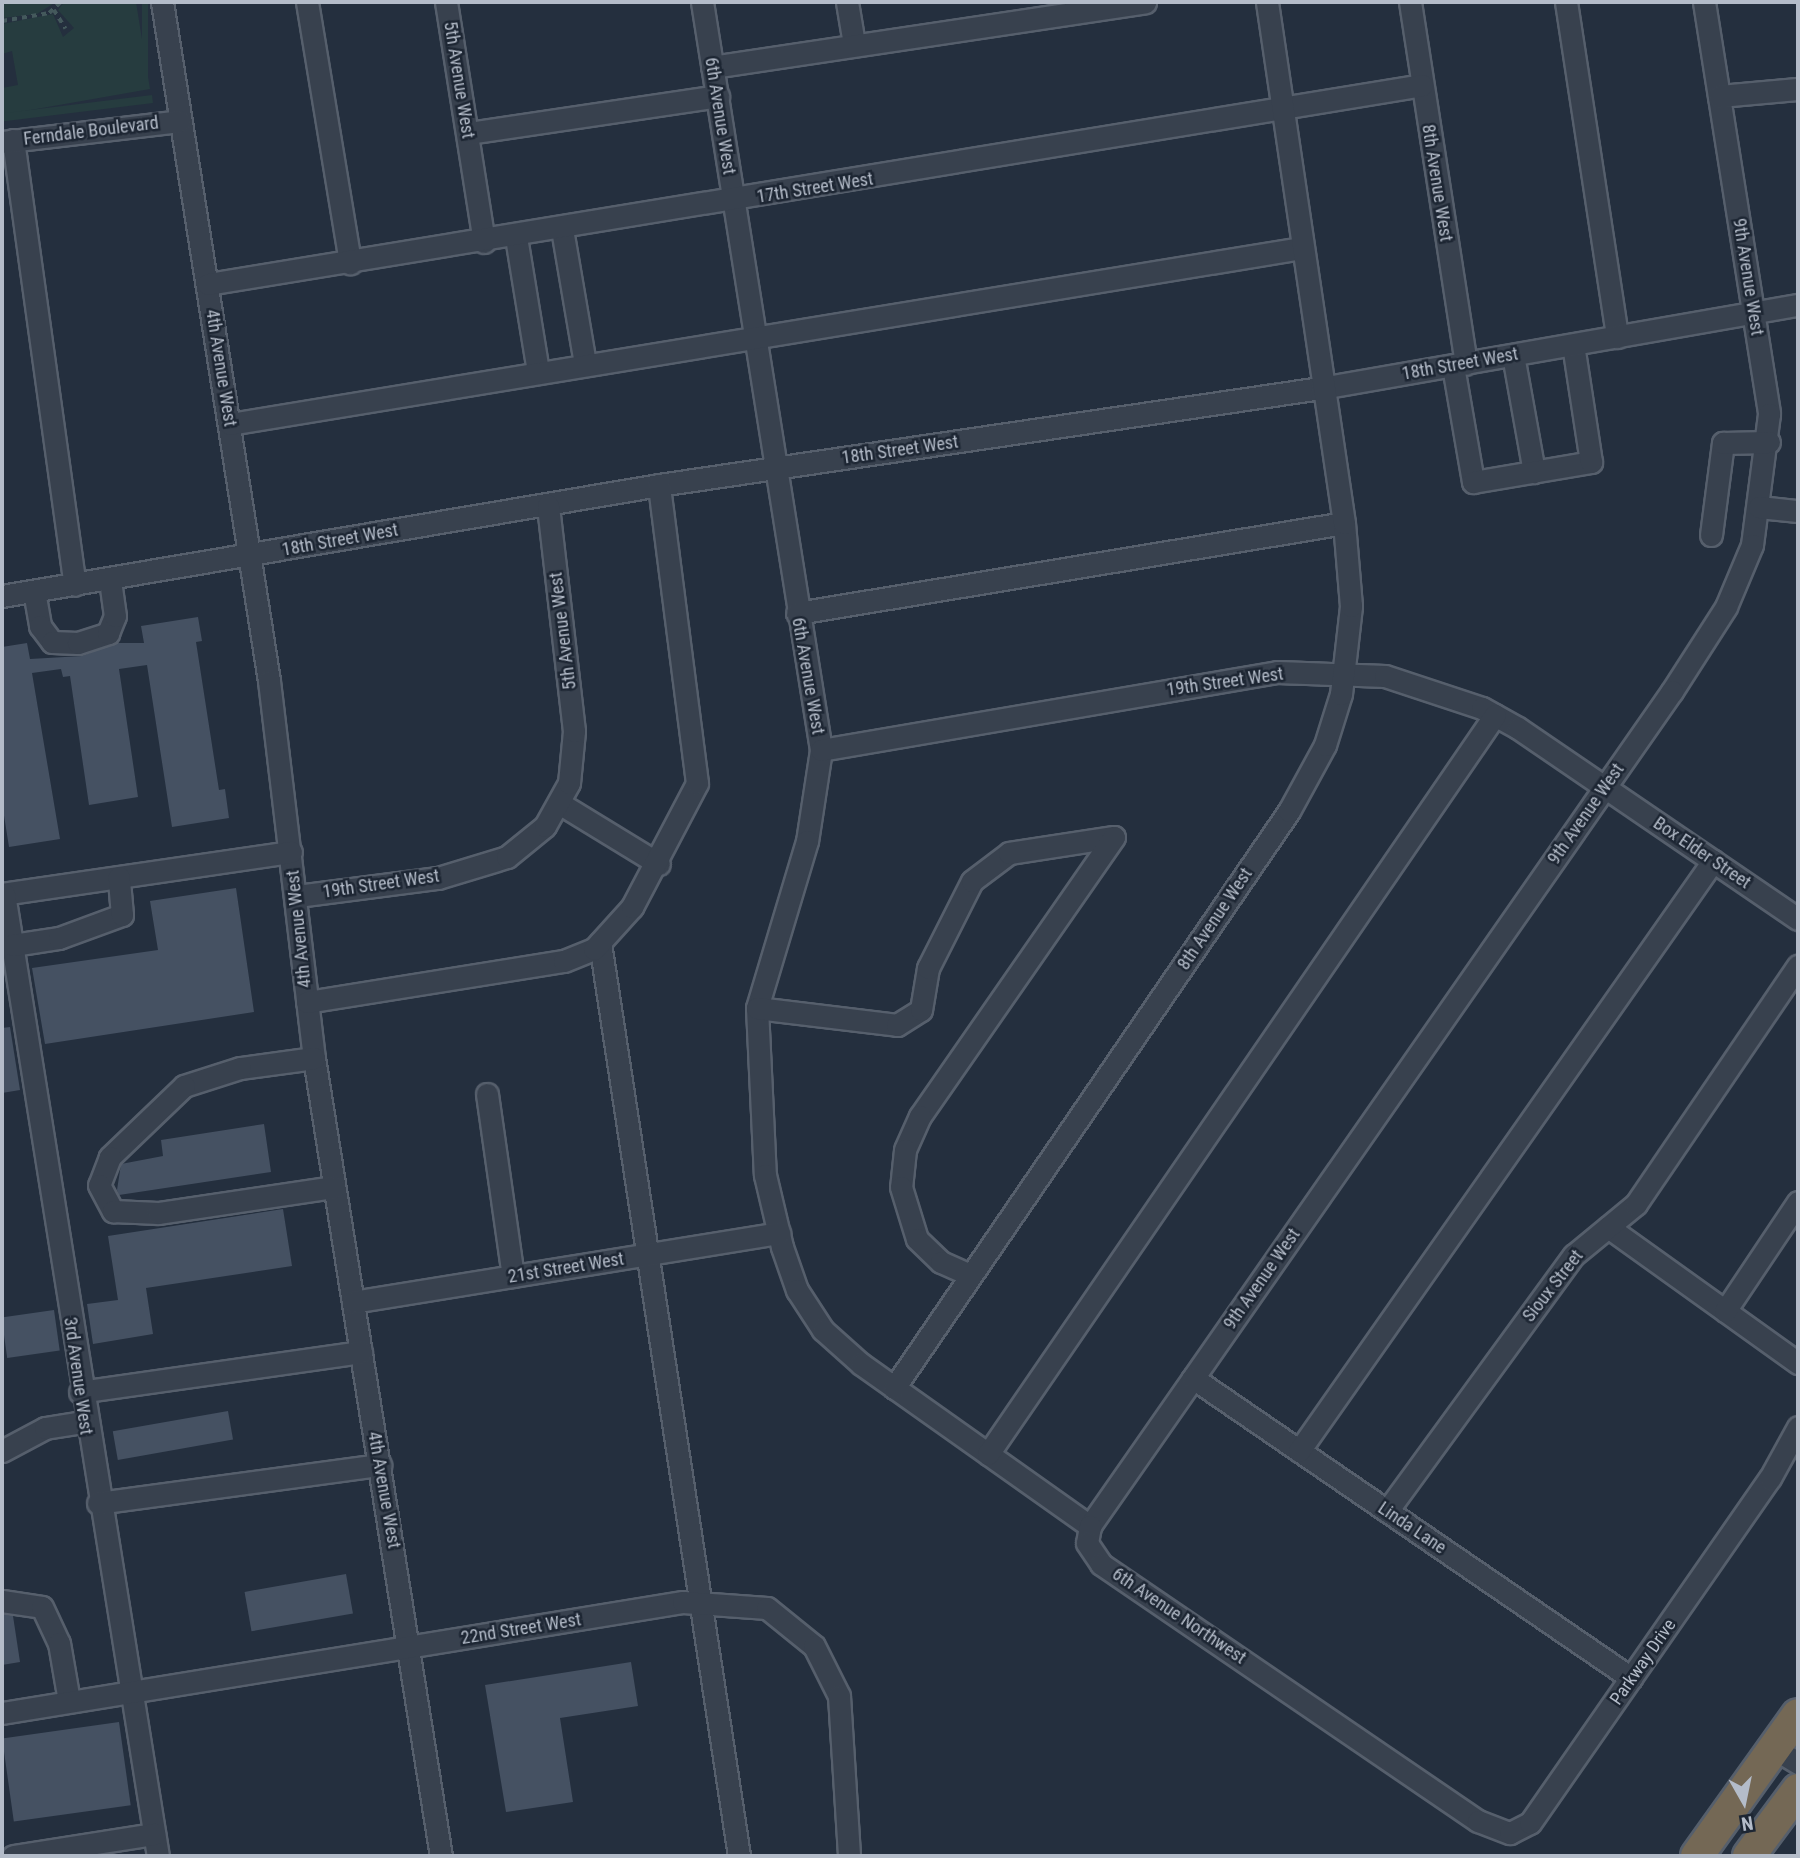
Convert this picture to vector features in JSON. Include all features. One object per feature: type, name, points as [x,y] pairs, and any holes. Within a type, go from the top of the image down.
[{"type":"highway","points":[[1697,1856],[1787,1756],[1798,1715]]},
{"type":"highway","points":[[1749,1856],[1798,1790]]},
{"type":"street","name":"4th Avenue West","points":[[162,2],[250,555],[297,896],[314,1058],[411,1647],[441,1856]]},
{"type":"street","points":[[307,2],[350,263]]},
{"type":"street","name":"5th Avenue West","points":[[446,2],[484,242]]},
{"type":"street","name":"6th Avenue West","points":[[702,2],[797,613],[821,750],[807,841],[757,1009],[764,1163],[779,1233],[797,1290],[823,1330],[894,1388]]},
{"type":"street","points":[[847,2],[854,44]]},
{"type":"street","points":[[712,67],[1145,2]]},
{"type":"street","name":"8th Avenue West","points":[[894,1388],[1289,811],[1325,745],[1343,674],[1351,606],[1344,523],[1321,388],[1267,2]]},
{"type":"street","name":"8th Avenue West","points":[[1410,2],[1460,365],[1473,482],[1534,472]]},
{"type":"street","points":[[1566,2],[1617,337]]},
{"type":"street","name":"9th Avenue West","points":[[1090,1525],[1605,787],[1726,607],[1759,507],[1769,442],[1753,313],[1704,2]]},
{"type":"street","name":"17th Street West","points":[[208,284],[734,202],[1282,112],[1422,85]]},
{"type":"street","points":[[1719,96],[1798,89]]},
{"type":"street","points":[[468,133],[718,96]]},
{"type":"street","name":"Ferndale Boulevard","points":[[7,141],[180,121]]},
{"type":"street","points":[[7,141],[75,585]]},
{"type":"street","points":[[562,229],[585,364]]},
{"type":"street","points":[[516,237],[538,372]]},
{"type":"street","points":[[230,424],[1301,248]]},
{"type":"street","name":"18th Street West","points":[[2,596],[659,485],[1321,388],[1798,306]]},
{"type":"street","points":[[1513,355],[1534,472],[1591,461],[1573,345]]},
{"type":"street","points":[[1711,535],[1723,443],[1769,442]]},
{"type":"street","points":[[307,1002],[564,961],[600,943],[632,907],[659,864],[697,783],[659,485]]},
{"type":"street","name":"5th Avenue West","points":[[548,505],[575,731],[572,758]]},
{"type":"street","points":[[1759,507],[1798,512]]},
{"type":"street","points":[[797,613],[1344,523]]},
{"type":"street","points":[[34,591],[40,626],[52,642],[78,643],[107,633],[115,616],[110,579]]},
{"type":"street","name":"19th Street West","points":[[821,750],[1277,672],[1343,674],[1385,676],[1495,715],[1605,787]]},
{"type":"street","points":[[988,1454],[1495,715]]},
{"type":"street","name":"19th Street West","points":[[297,896],[438,878],[507,857],[545,826],[559,803],[572,758]]},
{"type":"street","name":"Box Elder Street","points":[[1605,787],[1798,919]]},
{"type":"street","points":[[559,803],[659,864]]},
{"type":"street","points":[[757,1009],[897,1025],[921,1010],[928,968],[972,881],[1009,853],[1114,837],[920,1116],[905,1150],[901,1187],[917,1239],[941,1262],[970,1275]]},
{"type":"street","points":[[3,894],[290,852]]},
{"type":"street","points":[[1299,1451],[1713,861]]},
{"type":"street","points":[[13,945],[59,939],[122,915],[119,877]]},
{"type":"street","name":"3rd Avenue West","points":[[3,894],[13,945],[84,1422],[132,1690],[158,1856]]},
{"type":"street","points":[[600,943],[739,1856]]},
{"type":"street","name":"Sioux Street","points":[[1387,1511],[1574,1255],[1636,1203],[1798,966]]},
{"type":"street","points":[[314,1058],[240,1068],[184,1086],[110,1157],[99,1185],[113,1211],[158,1213],[334,1187]]},
{"type":"street","points":[[487,1094],[513,1276]]},
{"type":"street","points":[[1725,1311],[1798,1202]]},
{"type":"street","points":[[1608,1227],[1798,1363]]},
{"type":"street","name":"21st Street West","points":[[353,1302],[779,1233]]},
{"type":"street","points":[[80,1392],[361,1352]]},
{"type":"street","name":"Linda Lane","points":[[1193,1378],[1631,1678]]},
{"type":"street","points":[[894,1388],[1090,1525]]},
{"type":"street","points":[[2,1451],[45,1428],[84,1422]]},
{"type":"street","name":"Parkway Drive","points":[[1454,1805],[1510,1833],[1530,1823],[1770,1478],[1798,1427]]},
{"type":"street","points":[[98,1503],[380,1465]]},
{"type":"street","name":"6th Avenue Northwest","points":[[1090,1525],[1087,1543],[1101,1564],[1454,1805]]},
{"type":"street","points":[[2,1601],[42,1607],[59,1643],[69,1701]]},
{"type":"street","name":"22nd Street West","points":[[2,1713],[132,1690],[701,1603],[767,1608],[814,1646],[839,1696],[849,1856]]},
{"type":"street","points":[[13,1856],[154,1834]]},
{"type":"path","points":[[2,21],[54,10],[61,2]]},
{"type":"path","points":[[54,10],[66,29]]},
{"type":"green space","points":[[2,2],[56,2],[37,14],[2,18]]},
{"type":"green space","points":[[64,2],[136,2],[150,89],[2,115],[2,88],[18,85],[12,51],[2,54],[2,24],[53,14],[63,37],[74,28],[58,10]]},
{"type":"green space","points":[[142,2],[148,2],[148,88],[142,88]]},
{"type":"green space","points":[[152,95],[153,103],[2,121],[2,113]]},
{"type":"building","points":[[198,617],[202,641],[196,642],[219,790],[225,789],[229,818],[172,827],[147,665],[119,669],[138,797],[89,805],[70,676],[63,677],[61,669],[32,673],[60,839],[9,847],[2,803],[2,647],[27,643],[30,659],[82,656],[116,643],[144,643],[141,626]]},
{"type":"building","points":[[236,888],[254,1012],[45,1044],[32,968],[158,950],[150,901]]},
{"type":"building","points":[[10,1027],[20,1090],[2,1093],[2,1028]]},
{"type":"building","points":[[264,1124],[271,1172],[119,1195],[117,1190],[121,1164],[163,1156],[161,1140]]},
{"type":"building","points":[[283,1209],[292,1266],[146,1288],[153,1334],[93,1344],[87,1304],[118,1300],[108,1236]]},
{"type":"building","points":[[54,1310],[60,1351],[7,1358],[2,1317]]},
{"type":"building","points":[[228,1411],[233,1440],[118,1460],[113,1431]]},
{"type":"building","points":[[346,1574],[353,1613],[252,1631],[245,1592]]},
{"type":"building","points":[[2,1614],[13,1616],[20,1662],[2,1665]]},
{"type":"building","points":[[631,1662],[638,1706],[560,1718],[573,1802],[506,1812],[485,1685]]},
{"type":"building","points":[[119,1722],[131,1805],[14,1822],[2,1738]]}]
